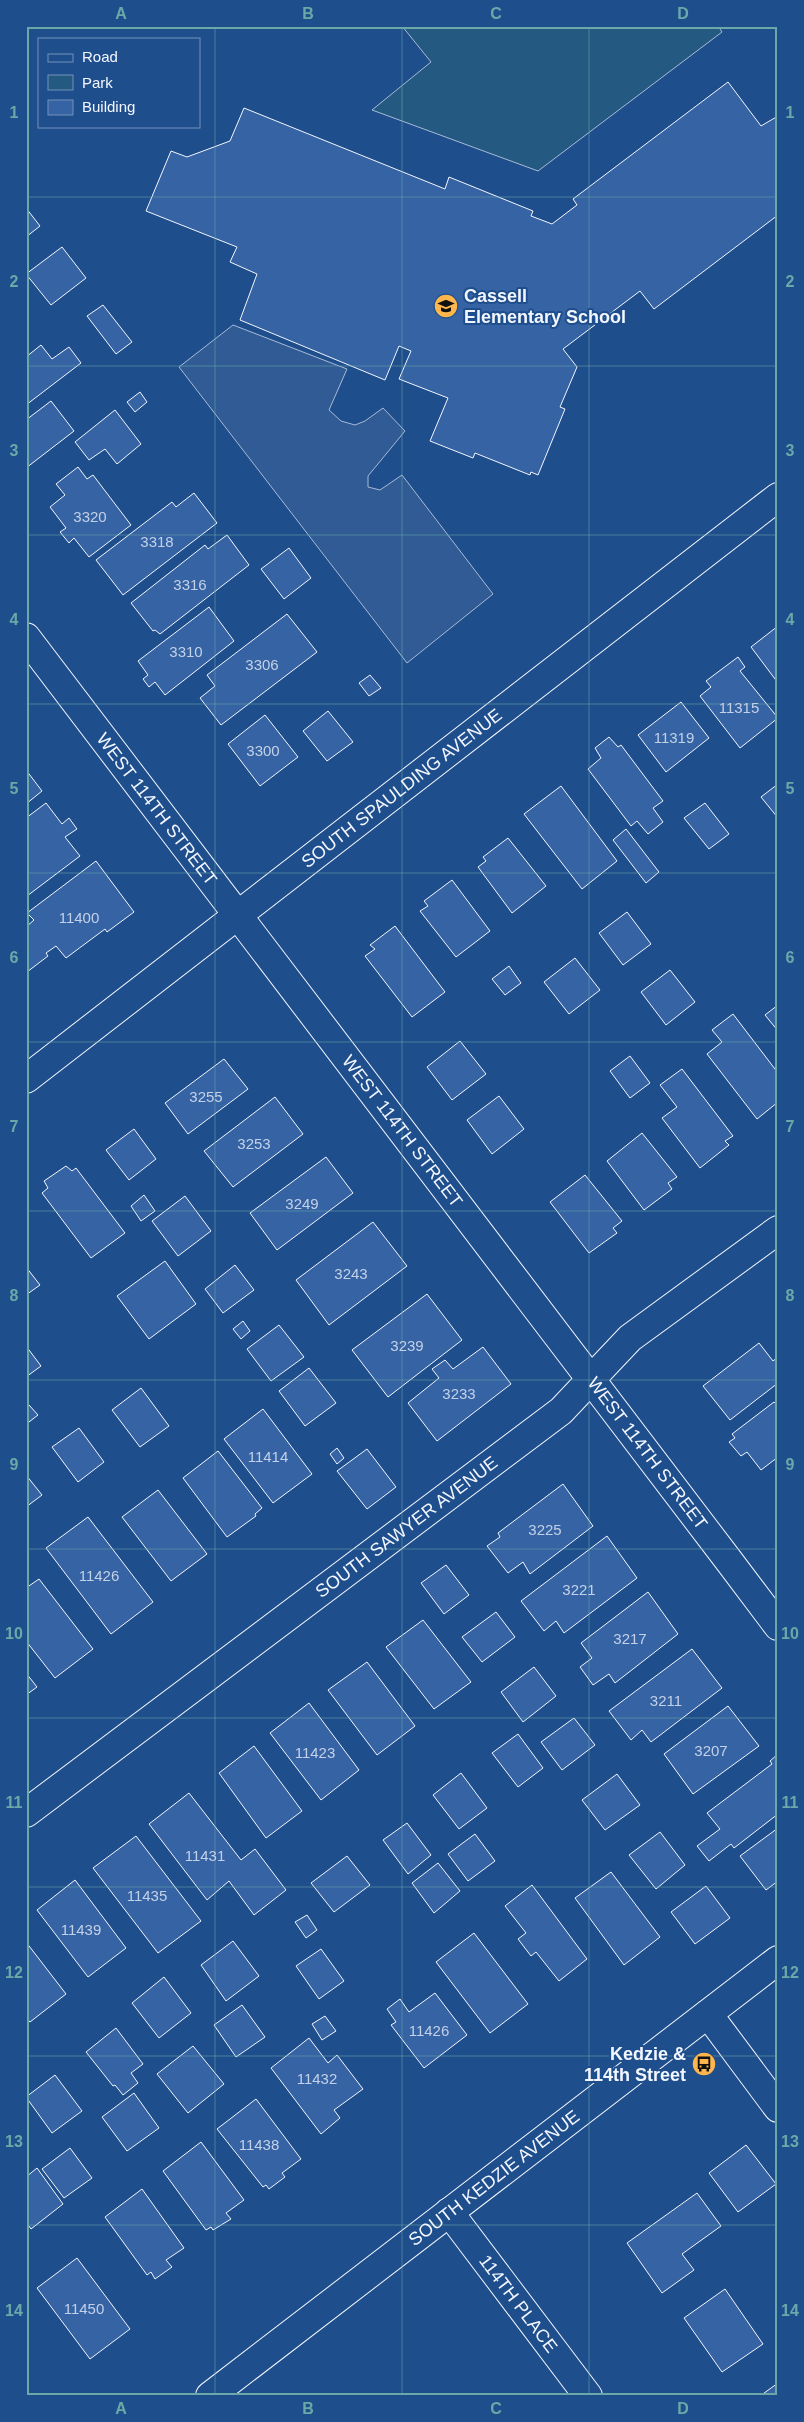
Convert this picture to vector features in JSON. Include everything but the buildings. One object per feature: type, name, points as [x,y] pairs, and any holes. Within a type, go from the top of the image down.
[{"type":"street","name":"SOUTH SPAULDING AVENUE","points":[[26,1079],[778,497]]},
{"type":"street","name":"WEST 114TH STREET","points":[[26,637],[593,1378],[778,1626]]},
{"type":"street","name":"SOUTH SAWYER AVENUE","points":[[26,1813],[561,1410],[630,1338],[778,1230]]},
{"type":"street","name":"SOUTH KEDZIE AVENUE","points":[[210,2396],[778,1960]]},
{"type":"street","points":[[708,2014],[778,2108]]},
{"type":"street","name":"114TH PLACE","points":[[449,2212],[588,2396]]},
{"type":"green space","points":[[402,26],[718,26],[722,32],[538,171],[372,110],[431,62]]},
{"type":"shaded area","points":[[233,325],[347,369],[329,410],[341,421],[355,425],[365,421],[383,408],[405,431],[368,476],[368,487],[380,490],[402,475],[493,594],[407,663],[179,367]]},
{"type":"place","name":"Cassell Elementary School","points":[[446,306]]},
{"type":"place","name":"Kedzie & 114th Street","points":[[704,2064]]}]
